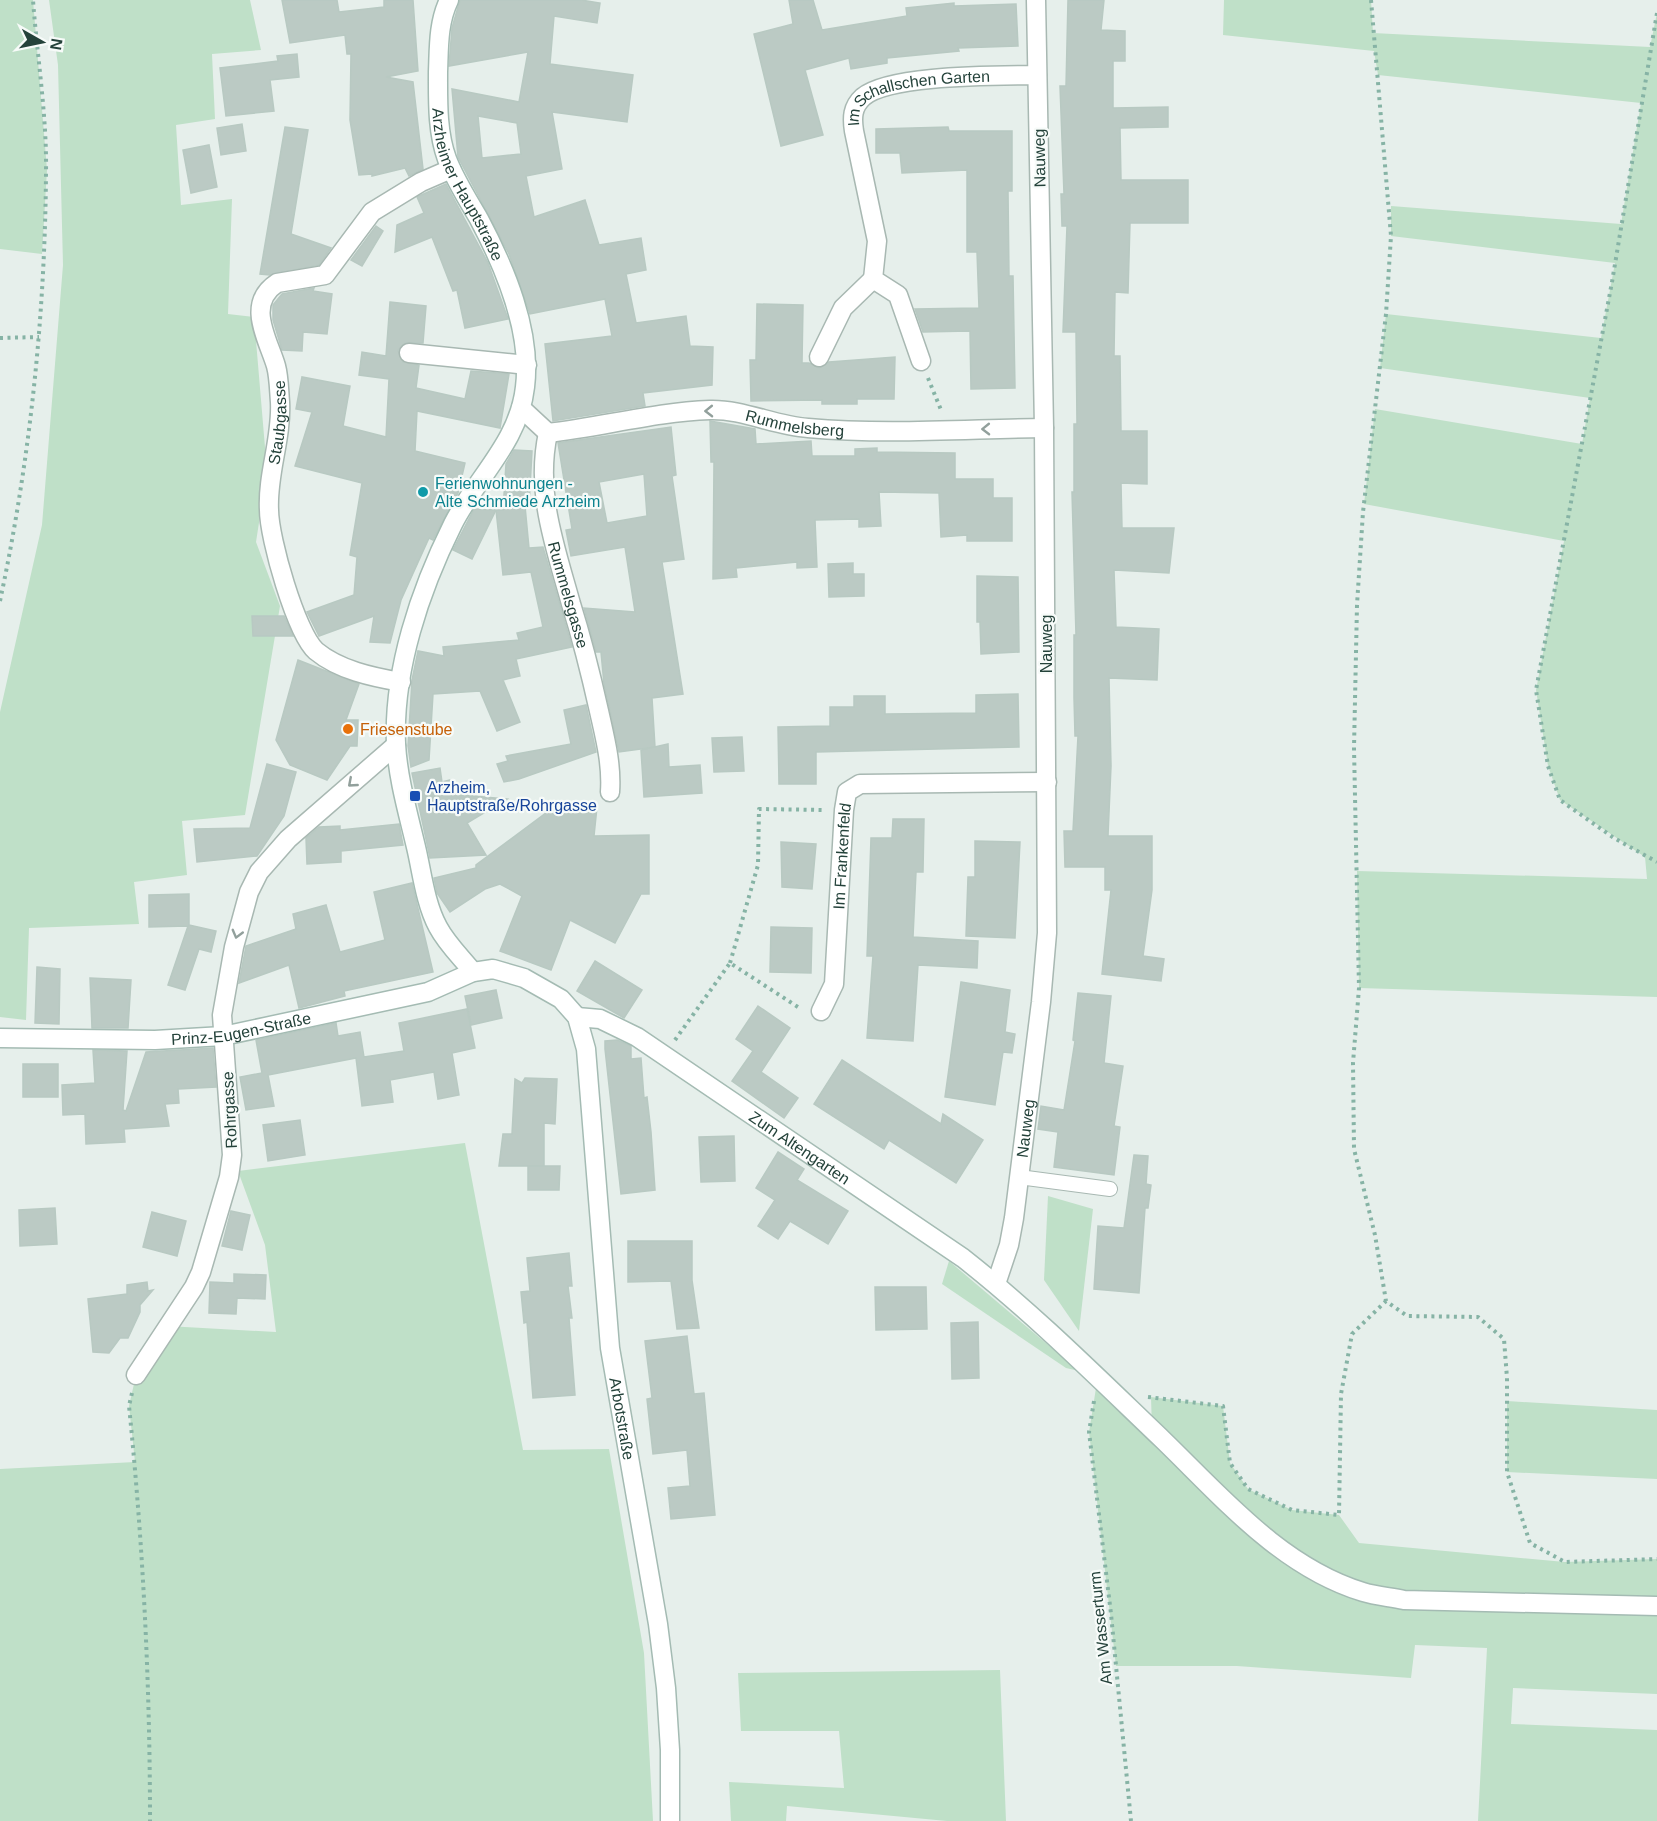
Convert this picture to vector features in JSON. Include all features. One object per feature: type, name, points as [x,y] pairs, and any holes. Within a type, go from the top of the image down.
[{"type":"street","name":"Arzheimer Hauptstraße","points":[[449,0],[439,38],[438,97],[443,145],[451,169],[495,249],[519,321],[527,365],[521,408],[500,454],[461,510],[448,535],[414,622],[401,682],[396,745],[408,813],[434,915],[449,945],[473,972]]},
{"type":"street","name":"Nauweg","points":[[996,1284],[1009,1245],[1019,1177],[1047,933],[1044,428],[1036,0]]},
{"type":"street","name":"Im Schallschen Garten","points":[[873,279],[877,241],[854,131],[852,117],[856,105],[874,91],[907,83],[976,76],[1037,75]]},
{"type":"street","name":"Staubgasse","points":[[401,682],[367,675],[324,656],[309,644],[297,617],[271,529],[268,509],[281,421],[279,379],[260,315],[263,300],[271,287],[277,283],[325,275],[372,212],[421,182],[451,169]]},
{"type":"street","points":[[819,357],[843,308],[873,279],[898,295],[921,361]]},
{"type":"street","points":[[409,353],[527,365]]},
{"type":"street","points":[[521,408],[548,433]]},
{"type":"street","name":"Rummelsberg","points":[[548,433],[670,413],[713,410],[734,412],[786,426],[825,429],[1044,428]]},
{"type":"street","name":"Rummelsgasse","points":[[548,433],[543,462],[544,501],[553,544],[582,642],[608,749],[610,792]]},
{"type":"street","name":"Rohrgasse","points":[[136,1375],[197,1280],[229,1178],[232,1131],[222,1015],[234,947],[249,892],[259,872],[288,839],[396,745]]},
{"type":"street","name":"Im Frankenfeld","points":[[822,1011],[834,984],[844,810],[848,792],[860,784],[1047,782]]},
{"type":"street","points":[[473,972],[493,969],[524,978],[561,999],[577,1017]]},
{"type":"street","name":"Prinz-Eugen-Straße","points":[[0,1038],[155,1040],[223,1036],[428,992],[473,972]]},
{"type":"street","name":"Zum Altengarten","points":[[577,1017],[600,1019],[637,1037],[963,1258],[996,1284],[1101,1381],[1267,1539],[1299,1562],[1346,1586],[1404,1600],[1657,1606]]},
{"type":"street","name":"Arbotstraße","points":[[577,1017],[586,1049],[610,1348],[658,1624],[666,1688],[670,1750],[670,1821]]},
{"type":"lane","points":[[1019,1177],[1110,1189]]},
{"type":"path","points":[[0,601],[17,521],[39,337],[46,171],[33,0]]},
{"type":"path","points":[[1371,0],[1391,236],[1386,314],[1363,512],[1357,605],[1354,748],[1359,988],[1353,1063],[1354,1149],[1375,1235],[1386,1301],[1407,1316],[1478,1317],[1504,1339],[1507,1378],[1507,1472],[1530,1543],[1565,1562],[1657,1559]]},
{"type":"path","points":[[1657,13],[1610,293],[1536,690],[1548,766],[1560,800],[1614,838],[1657,862]]},
{"type":"path","points":[[0,338],[39,337]]},
{"type":"path","points":[[921,361],[944,417]]},
{"type":"path","points":[[678,1034],[730,963],[758,865],[759,809],[844,810]]},
{"type":"path","points":[[730,963],[799,1008],[822,1011]]},
{"type":"path","points":[[1120,1400],[1151,1397],[1223,1406],[1230,1463],[1248,1489],[1292,1510],[1340,1515],[1341,1394],[1352,1334],[1386,1301]]},
{"type":"path","points":[[136,1375],[129,1406],[145,1602],[150,1721],[150,1821]]},
{"type":"path","name":"Am Wasserturm","points":[[1101,1381],[1096,1388],[1089,1432],[1111,1614],[1131,1821]]},
{"type":"green space","points":[[0,0],[33,0],[47,170],[42,254],[0,249]]},
{"type":"green space","points":[[49,0],[250,0],[261,50],[212,54],[215,119],[176,125],[181,205],[232,199],[228,314],[254,317],[267,471],[256,542],[280,606],[245,815],[182,821],[187,875],[134,882],[139,924],[29,928],[26,1020],[0,1017],[0,712],[42,525],[63,265],[58,65]]},
{"type":"green space","points":[[1224,0],[1371,0],[1373,33],[1650,47],[1657,13],[1657,997],[1359,988],[1357,871],[1647,879],[1645,857],[1560,800],[1548,766],[1536,690],[1564,541],[1364,504],[1375,409],[1582,444],[1590,398],[1380,368],[1386,314],[1601,338],[1615,263],[1391,236],[1391,206],[1621,224],[1641,103],[1378,75],[1374,51],[1223,35]]},
{"type":"green space","points":[[465,1143],[523,1450],[609,1449],[644,1653],[653,1821],[0,1821],[0,1469],[135,1462],[129,1406],[136,1375],[167,1326],[276,1332],[265,1245],[238,1171]]},
{"type":"green space","points":[[1048,1196],[1093,1209],[1079,1331],[1044,1280]]},
{"type":"green space","points":[[949,1261],[1079,1371],[1066,1368],[942,1284]]},
{"type":"green space","points":[[1096,1388],[1152,1429],[1151,1397],[1223,1406],[1230,1463],[1248,1489],[1292,1510],[1339,1515],[1359,1543],[1565,1562],[1657,1559],[1657,1694],[1513,1688],[1511,1724],[1657,1730],[1657,1821],[1478,1821],[1487,1648],[1415,1645],[1411,1678],[1237,1666],[1116,1666],[1089,1432]]},
{"type":"green space","points":[[1507,1401],[1657,1410],[1657,1479],[1507,1472]]},
{"type":"green space","points":[[1000,1670],[1006,1821],[947,1821],[787,1806],[786,1821],[731,1821],[729,1782],[844,1788],[839,1731],[741,1731],[738,1673]]},
{"type":"building","points":[[282,0],[337,0],[339,12],[384,7],[384,0],[413,0],[418,71],[386,77],[413,82],[423,169],[409,176],[405,168],[372,176],[372,174],[359,175],[350,120],[351,54],[347,54],[345,35],[290,43]]},
{"type":"building","points":[[460,0],[581,0],[600,3],[597,23],[554,16],[550,64],[633,75],[627,122],[552,112],[562,169],[526,176],[534,217],[585,200],[599,245],[641,238],[646,270],[626,274],[636,323],[686,316],[690,346],[713,347],[712,385],[643,393],[645,406],[553,421],[545,344],[612,336],[605,299],[530,314],[509,254],[458,157],[452,89],[519,102],[528,52],[449,66],[452,28]],"holes":[[[478,116],[517,123],[521,154],[482,158]]]},
{"type":"building","points":[[789,0],[813,0],[822,30],[907,16],[906,8],[954,3],[954,6],[1016,4],[1018,46],[958,48],[959,51],[887,58],[887,63],[851,69],[849,58],[805,70],[823,135],[781,146],[754,34],[793,24]]},
{"type":"building","points":[[1068,0],[1104,0],[1101,30],[1125,31],[1125,61],[1113,61],[1113,108],[1168,107],[1168,127],[1120,128],[1121,180],[1188,180],[1188,223],[1130,223],[1128,293],[1115,292],[1114,356],[1120,356],[1121,431],[1147,431],[1147,484],[1121,483],[1122,528],[1174,528],[1169,573],[1114,570],[1116,627],[1159,629],[1157,680],[1109,678],[1111,766],[1108,836],[1152,836],[1152,890],[1143,956],[1164,959],[1161,981],[1102,974],[1111,890],[1105,890],[1105,867],[1065,867],[1064,831],[1073,831],[1078,736],[1075,736],[1074,698],[1074,635],[1076,635],[1072,492],[1074,492],[1074,424],[1077,424],[1076,332],[1063,332],[1067,226],[1062,226],[1061,194],[1064,194],[1060,86],[1066,86]]},
{"type":"building","points":[[297,54],[299,77],[270,80],[274,111],[226,116],[220,68],[278,61],[277,56]]},
{"type":"building","points":[[242,124],[246,151],[221,155],[217,128]]},
{"type":"building","points":[[285,127],[308,130],[291,234],[331,248],[319,265],[270,275],[260,274]]},
{"type":"building","points":[[948,127],[949,131],[1012,131],[1012,191],[1008,191],[1009,276],[1013,276],[1015,388],[971,389],[970,331],[923,332],[915,309],[979,308],[977,252],[967,252],[967,170],[902,173],[900,153],[876,153],[876,129]]},
{"type":"building","points":[[209,145],[217,187],[191,193],[183,150]]},
{"type":"building","points":[[446,184],[488,263],[508,319],[465,328],[457,290],[453,291],[432,237],[395,252],[397,225],[424,213],[417,197]]},
{"type":"building","points":[[376,226],[383,231],[362,266],[351,260]]},
{"type":"building","points":[[314,288],[313,291],[332,294],[327,334],[303,332],[302,351],[282,350],[273,320],[273,305],[282,294]]},
{"type":"building","points":[[390,302],[426,306],[423,343],[405,343],[398,351],[403,362],[419,365],[416,388],[465,399],[471,371],[509,374],[500,428],[417,411],[415,451],[465,463],[458,493],[433,540],[429,538],[401,600],[390,643],[370,642],[374,616],[319,636],[307,612],[354,595],[357,557],[350,555],[362,483],[295,466],[312,412],[296,409],[302,377],[350,386],[343,426],[386,437],[389,379],[359,375],[362,352],[386,356]]},
{"type":"building","points":[[757,304],[803,305],[802,363],[809,363],[819,368],[829,362],[895,357],[894,399],[857,399],[857,404],[822,404],[822,400],[751,401],[750,360],[756,360]]},
{"type":"building","points":[[710,421],[755,429],[756,444],[811,441],[812,456],[855,456],[855,449],[877,448],[877,452],[955,453],[955,479],[993,479],[993,498],[1012,498],[1012,541],[967,541],[967,535],[941,537],[939,493],[879,492],[881,526],[859,527],[859,519],[815,520],[817,567],[797,568],[797,562],[736,568],[737,577],[713,579],[714,462],[711,462]]},
{"type":"building","points":[[671,427],[676,475],[672,476],[684,559],[662,562],[683,694],[652,698],[655,747],[619,752],[604,684],[601,652],[596,652],[584,608],[635,612],[625,547],[571,556],[566,530],[572,529],[558,443]],"holes":[[[644,474],[647,516],[607,523],[599,482]]]},
{"type":"building","points":[[514,450],[532,451],[529,506],[525,506],[529,548],[543,547],[572,647],[516,659],[520,676],[503,680],[520,722],[497,731],[480,691],[433,694],[429,760],[411,767],[408,746],[412,680],[418,651],[444,656],[443,647],[519,640],[517,633],[543,627],[531,572],[503,575],[496,510],[503,510],[506,464]]},
{"type":"building","points":[[474,509],[496,510],[472,559],[453,550]]},
{"type":"building","points":[[853,563],[853,574],[864,574],[864,596],[829,597],[828,564]]},
{"type":"building","points":[[977,576],[1018,577],[1019,652],[981,654],[980,622],[977,622]]},
{"type":"building","points":[[252,616],[284,616],[293,636],[253,636]]},
{"type":"building","points":[[298,660],[359,684],[346,720],[358,720],[357,746],[350,746],[327,780],[290,765],[276,740]]},
{"type":"building","points":[[1018,694],[1019,747],[816,752],[816,784],[779,784],[778,727],[830,726],[830,707],[854,707],[854,696],[885,696],[885,714],[976,713],[976,695]]},
{"type":"building","points":[[586,705],[596,752],[504,782],[497,764],[508,761],[506,756],[571,744],[564,710]]},
{"type":"building","points":[[742,737],[744,771],[714,772],[712,738]]},
{"type":"building","points":[[668,744],[669,767],[700,765],[702,793],[644,797],[641,750]]},
{"type":"building","points":[[267,764],[296,772],[284,816],[257,856],[197,862],[194,829],[250,828]]},
{"type":"building","points":[[440,768],[442,782],[450,780],[451,794],[507,799],[467,823],[486,855],[430,858],[412,773]]},
{"type":"building","points":[[558,804],[597,807],[594,836],[649,835],[649,894],[641,894],[615,943],[570,920],[551,970],[500,951],[522,896],[500,884],[485,889],[450,912],[437,893],[434,878],[476,868],[476,865]]},
{"type":"building","points":[[893,819],[924,819],[923,872],[916,872],[913,937],[978,941],[977,968],[918,965],[913,1041],[867,1038],[873,956],[867,956],[871,838],[892,838]]},
{"type":"building","points":[[399,824],[403,845],[341,851],[341,862],[307,864],[306,838],[319,827],[340,826],[340,830]]},
{"type":"building","points":[[975,841],[1020,842],[1015,938],[966,936],[968,877],[975,877]]},
{"type":"building","points":[[781,842],[816,844],[812,889],[782,887]]},
{"type":"building","points":[[412,883],[433,972],[344,991],[345,996],[299,1008],[289,965],[239,983],[246,946],[296,929],[293,914],[326,905],[340,952],[385,940],[374,892]]},
{"type":"building","points":[[189,894],[189,925],[216,931],[211,952],[199,949],[185,990],[168,985],[188,926],[149,927],[149,895]]},
{"type":"building","points":[[771,927],[812,928],[811,973],[770,972]]},
{"type":"building","points":[[595,961],[642,990],[624,1018],[577,991]]},
{"type":"building","points":[[37,967],[60,969],[59,1024],[35,1023]]},
{"type":"building","points":[[90,978],[131,980],[128,1028],[92,1028]]},
{"type":"building","points":[[961,982],[1010,990],[1005,1032],[1015,1034],[1012,1053],[1003,1052],[995,1105],[945,1097]]},
{"type":"building","points":[[496,990],[502,1018],[471,1025],[465,996]]},
{"type":"building","points":[[1078,993],[1111,996],[1104,1063],[1123,1066],[1114,1126],[1120,1127],[1114,1175],[1054,1167],[1058,1132],[1038,1129],[1041,1106],[1064,1110],[1075,1041],[1073,1040]]},
{"type":"building","points":[[758,1006],[790,1028],[761,1072],[798,1098],[784,1118],[732,1081],[753,1051],[736,1039]]},
{"type":"building","points":[[467,1009],[475,1048],[452,1053],[459,1095],[438,1099],[434,1072],[390,1080],[393,1102],[362,1106],[356,1058],[268,1075],[274,1106],[246,1110],[240,1077],[262,1073],[256,1040],[336,1023],[338,1036],[360,1032],[364,1057],[404,1051],[399,1023]]},
{"type":"building","points":[[617,1040],[631,1046],[631,1059],[641,1058],[644,1098],[647,1097],[651,1132],[655,1190],[621,1194],[605,1049],[605,1041]]},
{"type":"building","points":[[213,1048],[216,1087],[178,1089],[179,1103],[165,1104],[169,1126],[124,1129],[125,1142],[86,1144],[85,1114],[63,1115],[62,1085],[95,1083],[93,1050],[127,1051],[123,1110],[126,1111],[146,1052]]},
{"type":"building","points":[[842,1060],[941,1124],[943,1114],[983,1140],[956,1183],[889,1140],[884,1149],[814,1104]]},
{"type":"building","points":[[23,1064],[58,1064],[58,1097],[23,1097]]},
{"type":"building","points":[[525,1078],[557,1079],[555,1124],[544,1123],[544,1166],[499,1166],[503,1134],[512,1134],[515,1079],[522,1083]]},
{"type":"building","points":[[300,1120],[305,1155],[268,1161],[263,1125]]},
{"type":"building","points":[[734,1136],[735,1181],[701,1182],[699,1137]]},
{"type":"building","points":[[778,1152],[804,1169],[797,1180],[848,1211],[828,1244],[790,1221],[778,1239],[758,1226],[775,1200],[756,1188]]},
{"type":"building","points":[[1134,1155],[1148,1156],[1146,1184],[1151,1185],[1148,1208],[1145,1208],[1139,1293],[1094,1289],[1098,1226],[1124,1228]]},
{"type":"building","points":[[528,1166],[560,1166],[559,1190],[528,1190]]},
{"type":"building","points":[[55,1208],[57,1244],[20,1246],[19,1210]]},
{"type":"building","points":[[231,1211],[250,1215],[242,1250],[222,1246]]},
{"type":"building","points":[[152,1212],[186,1221],[177,1256],[143,1247]]},
{"type":"building","points":[[628,1241],[692,1241],[692,1280],[699,1328],[677,1329],[671,1281],[628,1282]]},
{"type":"building","points":[[569,1253],[572,1286],[568,1286],[572,1318],[569,1318],[575,1395],[533,1398],[527,1322],[524,1323],[521,1292],[530,1291],[527,1258]]},
{"type":"building","points":[[234,1274],[266,1275],[265,1299],[237,1298],[236,1314],[209,1313],[210,1282],[234,1283]]},
{"type":"building","points":[[147,1282],[148,1291],[153,1290],[140,1305],[140,1312],[128,1338],[120,1338],[109,1353],[93,1352],[88,1299],[127,1294],[127,1285]]},
{"type":"building","points":[[875,1287],[926,1287],[927,1329],[876,1330]]},
{"type":"building","points":[[978,1322],[979,1378],[952,1379],[951,1323]]},
{"type":"building","points":[[687,1336],[694,1394],[704,1393],[715,1515],[671,1519],[668,1488],[690,1486],[687,1450],[653,1454],[647,1399],[652,1398],[645,1341]]},
{"type":"place","name":"Ferienwohnungen - Alte Schmiede Arzheim","points":[[423,492]]},
{"type":"place","name":"Friesenstube","points":[[348,729]]},
{"type":"place","name":"Arzheim, Hauptstraße/Rohrgasse","points":[[415,796]]}]
